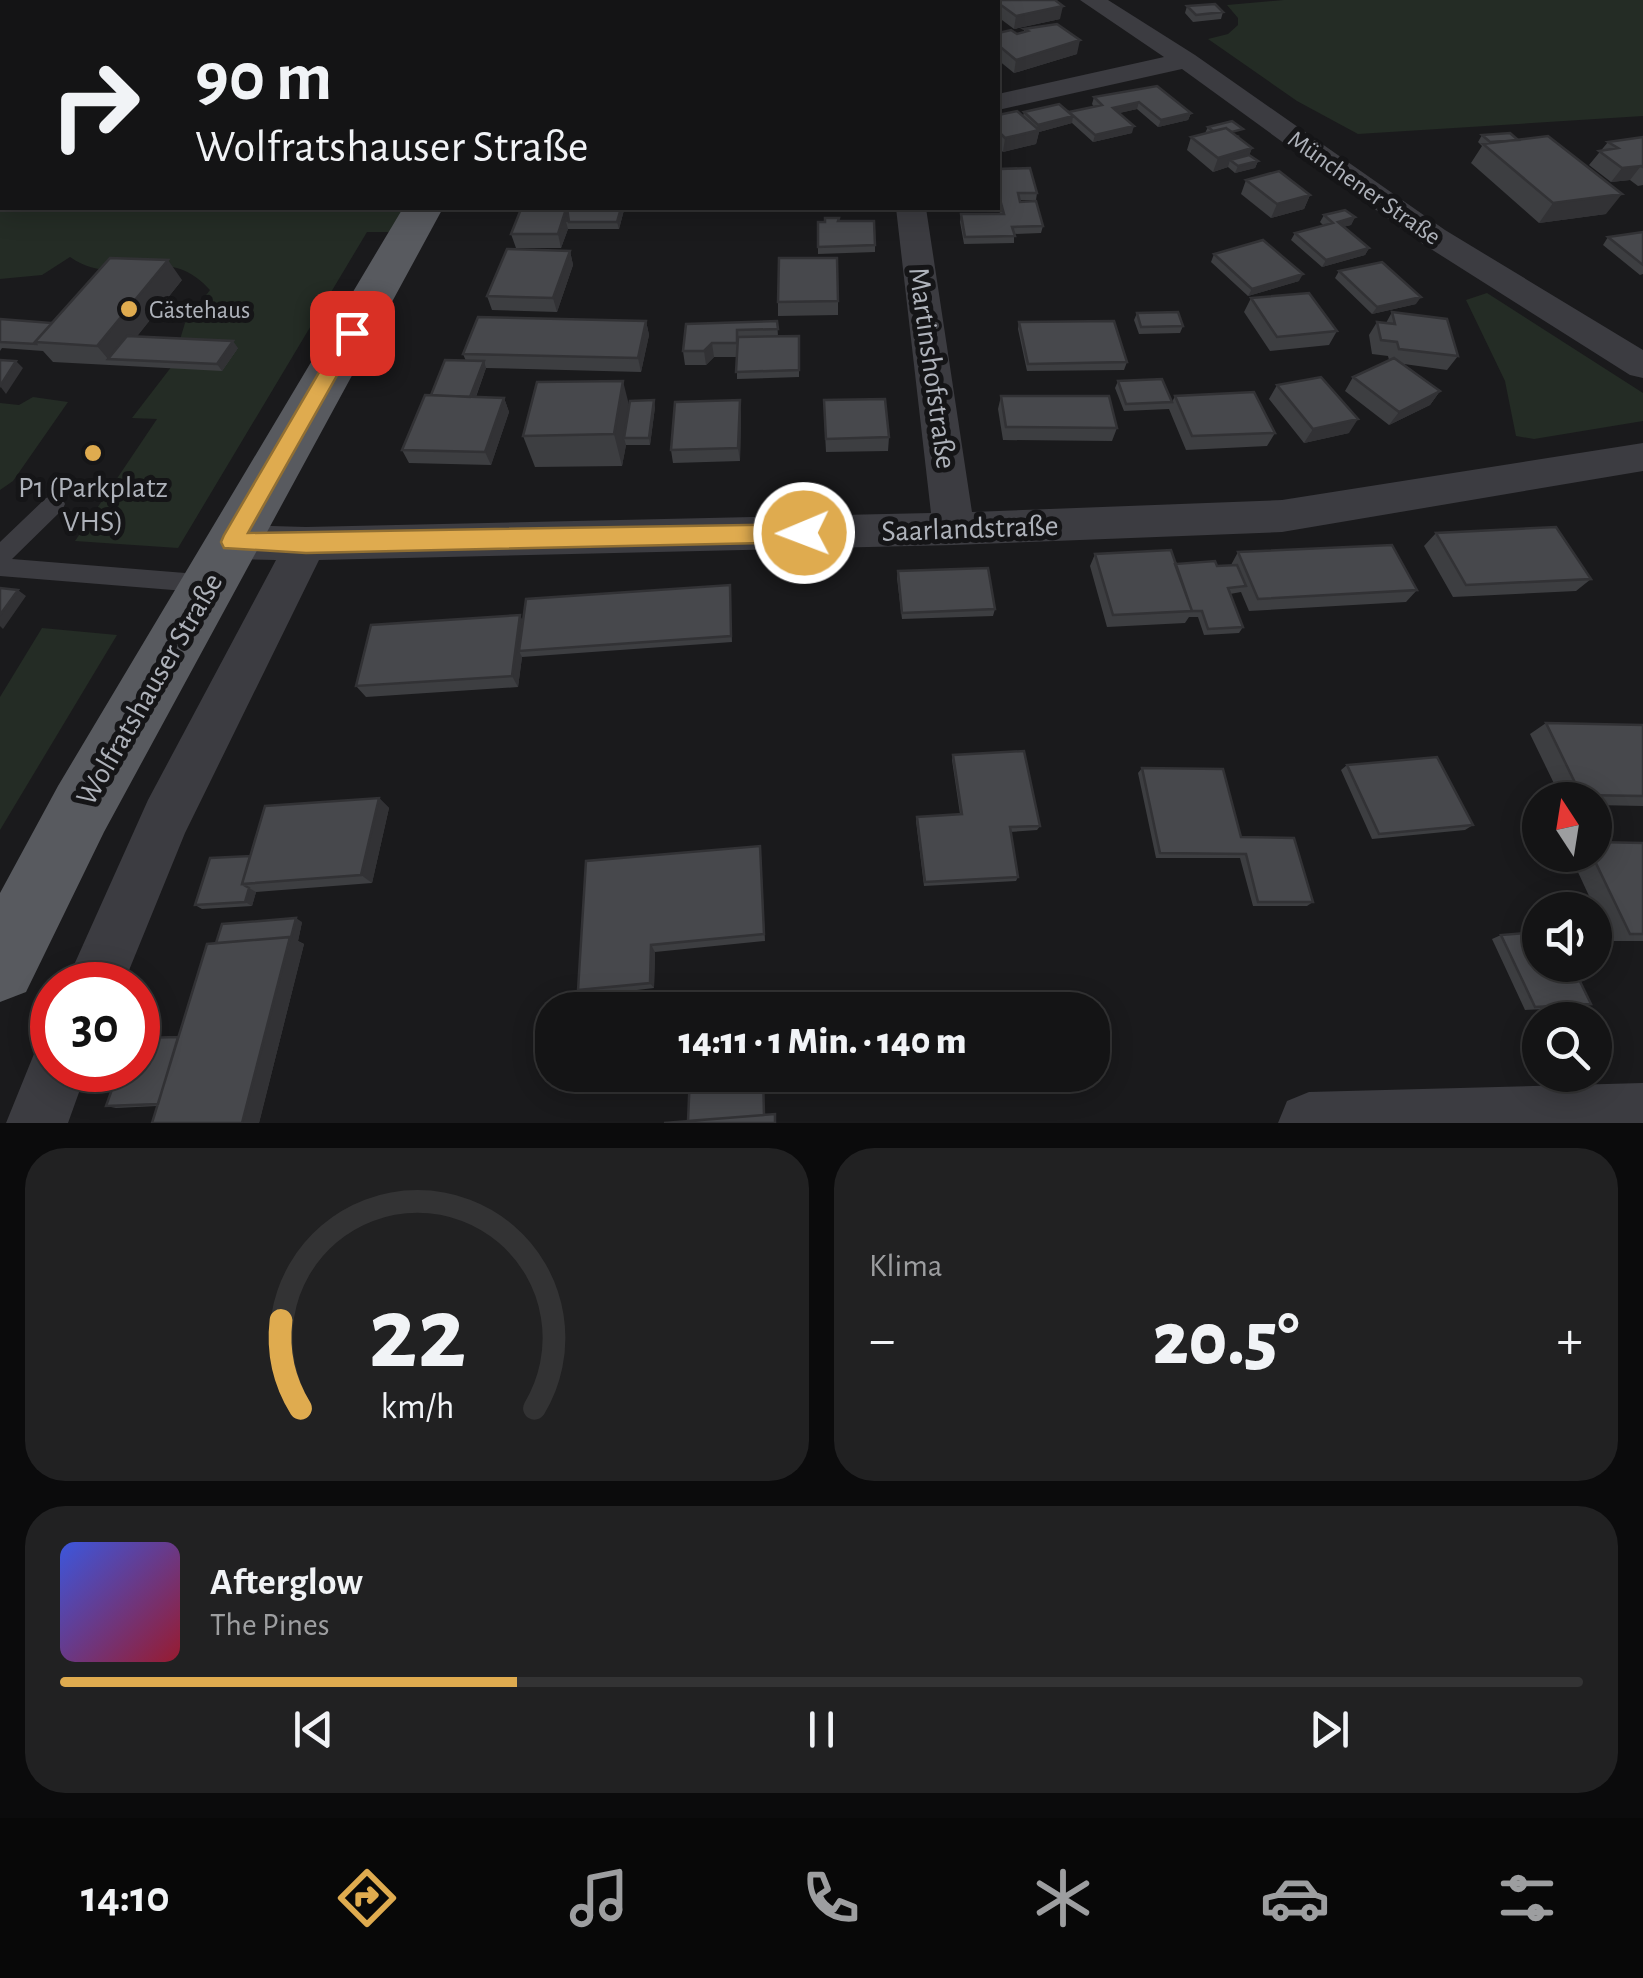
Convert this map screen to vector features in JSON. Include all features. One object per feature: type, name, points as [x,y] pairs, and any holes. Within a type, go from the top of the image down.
[{"type":"main road","name":"Wolfratshauser Straße","points":[[0,966],[80,809],[422,210]]},
{"type":"street","name":"Münchener Straße","points":[[1092,0],[1186,60],[1434,238],[1643,366]]},
{"type":"street","points":[[1000,102],[1186,60]]},
{"type":"street","name":"Martinshofstraße","points":[[911,210],[954,529]]},
{"type":"street","name":"Saarlandstraße","points":[[221,563],[306,544],[954,529],[1282,516],[1643,458]]},
{"type":"street","points":[[104,962],[166,818],[306,544]]},
{"type":"street","points":[[37,1123],[49,1092]]},
{"type":"street","points":[[1309,1123],[1643,1114]]},
{"type":"lane","points":[[0,556],[54,504]]},
{"type":"lane","points":[[0,567],[221,563]]},
{"type":"shaded area","points":[[1284,0],[1643,0],[1643,116],[1358,134],[1297,101],[1208,39],[1228,34],[1238,25],[1238,18],[1227,5]]},
{"type":"shaded area","points":[[0,210],[406,210],[392,232],[367,232],[178,548],[75,541],[157,419],[132,418],[172,366],[185,323],[210,290],[192,275],[175,268],[107,270],[89,267],[70,257],[42,275],[0,279]]},
{"type":"shaded area","points":[[1487,293],[1643,393],[1643,421],[1534,439],[1516,436],[1505,381],[1466,300]]},
{"type":"shaded area","points":[[33,397],[68,402],[13,481],[0,490],[0,403],[19,405]]},
{"type":"shaded area","points":[[42,628],[117,635],[0,830],[0,697]]},
{"type":"building","points":[[1000,0],[1055,0],[1063,6],[1016,16],[1000,4]]},
{"type":"building","points":[[1215,4],[1223,12],[1196,15],[1187,6]]},
{"type":"building","points":[[1057,24],[1080,40],[1016,60],[1000,47],[1000,33],[1028,31],[1024,29]]},
{"type":"building","points":[[1157,86],[1191,113],[1161,120],[1139,102],[1113,108],[1134,126],[1095,135],[1069,112],[1102,105],[1094,97]]},
{"type":"building","points":[[1059,104],[1073,116],[1038,125],[1024,112]]},
{"type":"building","points":[[1017,111],[1039,130],[1005,138],[1000,133],[1000,115]]},
{"type":"building","points":[[1232,121],[1243,129],[1213,131],[1208,127]]},
{"type":"building","points":[[1226,128],[1252,148],[1218,158],[1191,137]]},
{"type":"building","points":[[1510,133],[1518,140],[1490,142],[1482,135]]},
{"type":"building","points":[[1548,136],[1622,194],[1553,203],[1483,144]]},
{"type":"building","points":[[1643,137],[1643,167],[1622,168],[1599,151],[1618,148],[1608,142]]},
{"type":"building","points":[[1249,155],[1258,161],[1238,166],[1230,160]]},
{"type":"building","points":[[1030,168],[1037,193],[1018,193],[1020,202],[1036,201],[1043,226],[1012,227],[1015,236],[965,237],[961,214],[1004,214],[1000,169]]},
{"type":"building","points":[[1279,171],[1310,195],[1277,204],[1246,180]]},
{"type":"building","points":[[521,210],[566,210],[558,234],[511,234]]},
{"type":"building","points":[[567,210],[620,210],[617,222],[569,222]]},
{"type":"building","points":[[1345,210],[1355,217],[1338,222],[1369,248],[1326,260],[1295,233],[1333,223],[1324,215]]},
{"type":"building","points":[[825,218],[874,221],[875,245],[818,247],[818,222],[825,222]]},
{"type":"building","points":[[1643,232],[1643,265],[1608,237]]},
{"type":"building","points":[[1263,240],[1303,274],[1252,289],[1214,254]]},
{"type":"building","points":[[507,249],[570,251],[553,298],[487,296]]},
{"type":"building","points":[[110,258],[168,260],[97,346],[35,342]]},
{"type":"building","points":[[779,258],[837,258],[838,301],[778,302]]},
{"type":"building","points":[[1382,262],[1421,297],[1377,307],[1339,271]]},
{"type":"building","points":[[1309,293],[1337,331],[1277,337],[1251,298]]},
{"type":"building","points":[[1178,312],[1183,326],[1141,327],[1137,313]]},
{"type":"building","points":[[1392,312],[1447,319],[1458,356],[1399,349],[1397,342],[1381,340],[1377,322],[1395,324]]},
{"type":"building","points":[[478,317],[646,321],[638,358],[463,354]]},
{"type":"building","points":[[0,319],[52,323],[36,344],[0,342]]},
{"type":"building","points":[[777,321],[778,329],[737,330],[737,343],[712,343],[704,351],[683,351],[686,324]]},
{"type":"building","points":[[1114,321],[1127,362],[1028,364],[1019,322]]},
{"type":"building","points":[[127,336],[233,341],[217,364],[108,359]]},
{"type":"building","points":[[799,336],[799,370],[736,372],[738,337]]},
{"type":"building","points":[[1394,358],[1440,391],[1399,412],[1353,377]]},
{"type":"building","points":[[0,360],[16,361],[0,386]]},
{"type":"building","points":[[445,360],[484,361],[470,397],[431,395]]},
{"type":"building","points":[[1321,377],[1358,419],[1313,429],[1277,385]]},
{"type":"building","points":[[1162,379],[1172,402],[1126,404],[1118,381]]},
{"type":"building","points":[[623,381],[614,434],[523,436],[537,382]]},
{"type":"building","points":[[1254,392],[1275,433],[1192,436],[1175,396]]},
{"type":"building","points":[[425,395],[504,398],[485,452],[402,450]]},
{"type":"building","points":[[1001,396],[1109,396],[1117,428],[1006,427]]},
{"type":"building","points":[[885,399],[889,437],[826,439],[824,400]]},
{"type":"building","points":[[654,400],[649,438],[624,438],[630,401]]},
{"type":"building","points":[[740,400],[738,448],[671,450],[675,402]]},
{"type":"building","points":[[1556,527],[1591,579],[1466,585],[1436,533]]},
{"type":"building","points":[[1392,545],[1417,590],[1258,599],[1238,552]]},
{"type":"building","points":[[1171,550],[1192,611],[1113,615],[1095,554]]},
{"type":"building","points":[[1215,561],[1217,566],[1237,565],[1246,586],[1228,588],[1243,627],[1208,629],[1202,611],[1192,611],[1175,564]]},
{"type":"building","points":[[988,568],[995,609],[902,613],[898,571]]},
{"type":"building","points":[[730,585],[731,636],[519,651],[526,599]]},
{"type":"building","points":[[0,588],[18,590],[0,615]]},
{"type":"building","points":[[520,615],[512,676],[356,686],[371,625]]},
{"type":"building","points":[[1546,723],[1643,725],[1643,796],[1612,796],[1612,782],[1575,782]]},
{"type":"building","points":[[1024,751],[1040,826],[1010,827],[1018,877],[925,882],[917,817],[962,814],[953,755]]},
{"type":"building","points":[[1437,757],[1473,825],[1379,834],[1347,765]]},
{"type":"building","points":[[1142,768],[1223,769],[1241,837],[1294,838],[1313,902],[1258,902],[1246,854],[1160,853]]},
{"type":"building","points":[[379,798],[361,875],[242,884],[265,806]]},
{"type":"building","points":[[1612,842],[1643,843],[1643,934],[1630,934],[1600,872],[1612,872]]},
{"type":"building","points":[[760,846],[764,934],[651,945],[650,983],[578,990],[586,861]]},
{"type":"building","points":[[250,856],[242,884],[249,888],[245,902],[195,905],[210,858]]},
{"type":"building","points":[[296,918],[291,937],[216,943],[222,924]]},
{"type":"building","points":[[1522,933],[1522,979],[1501,935]]},
{"type":"building","points":[[290,937],[242,1123],[152,1123],[207,944]]},
{"type":"building","points":[[1523,982],[1580,982],[1590,1002],[1533,1002]]},
{"type":"building","points":[[160,1037],[178,1037],[158,1104],[106,1106],[111,1092],[160,1092]]},
{"type":"building","points":[[689,1092],[763,1092],[764,1115],[688,1121]]},
{"type":"building","points":[[775,1114],[775,1123],[664,1123]]},
{"type":"place","name":"Gästehaus","points":[[129,309]]},
{"type":"place","name":"P1 (Parkplatz VHS)","points":[[93,453]]},
{"type":"route","points":[[352,333],[232,542],[306,544],[804,533]]}]
